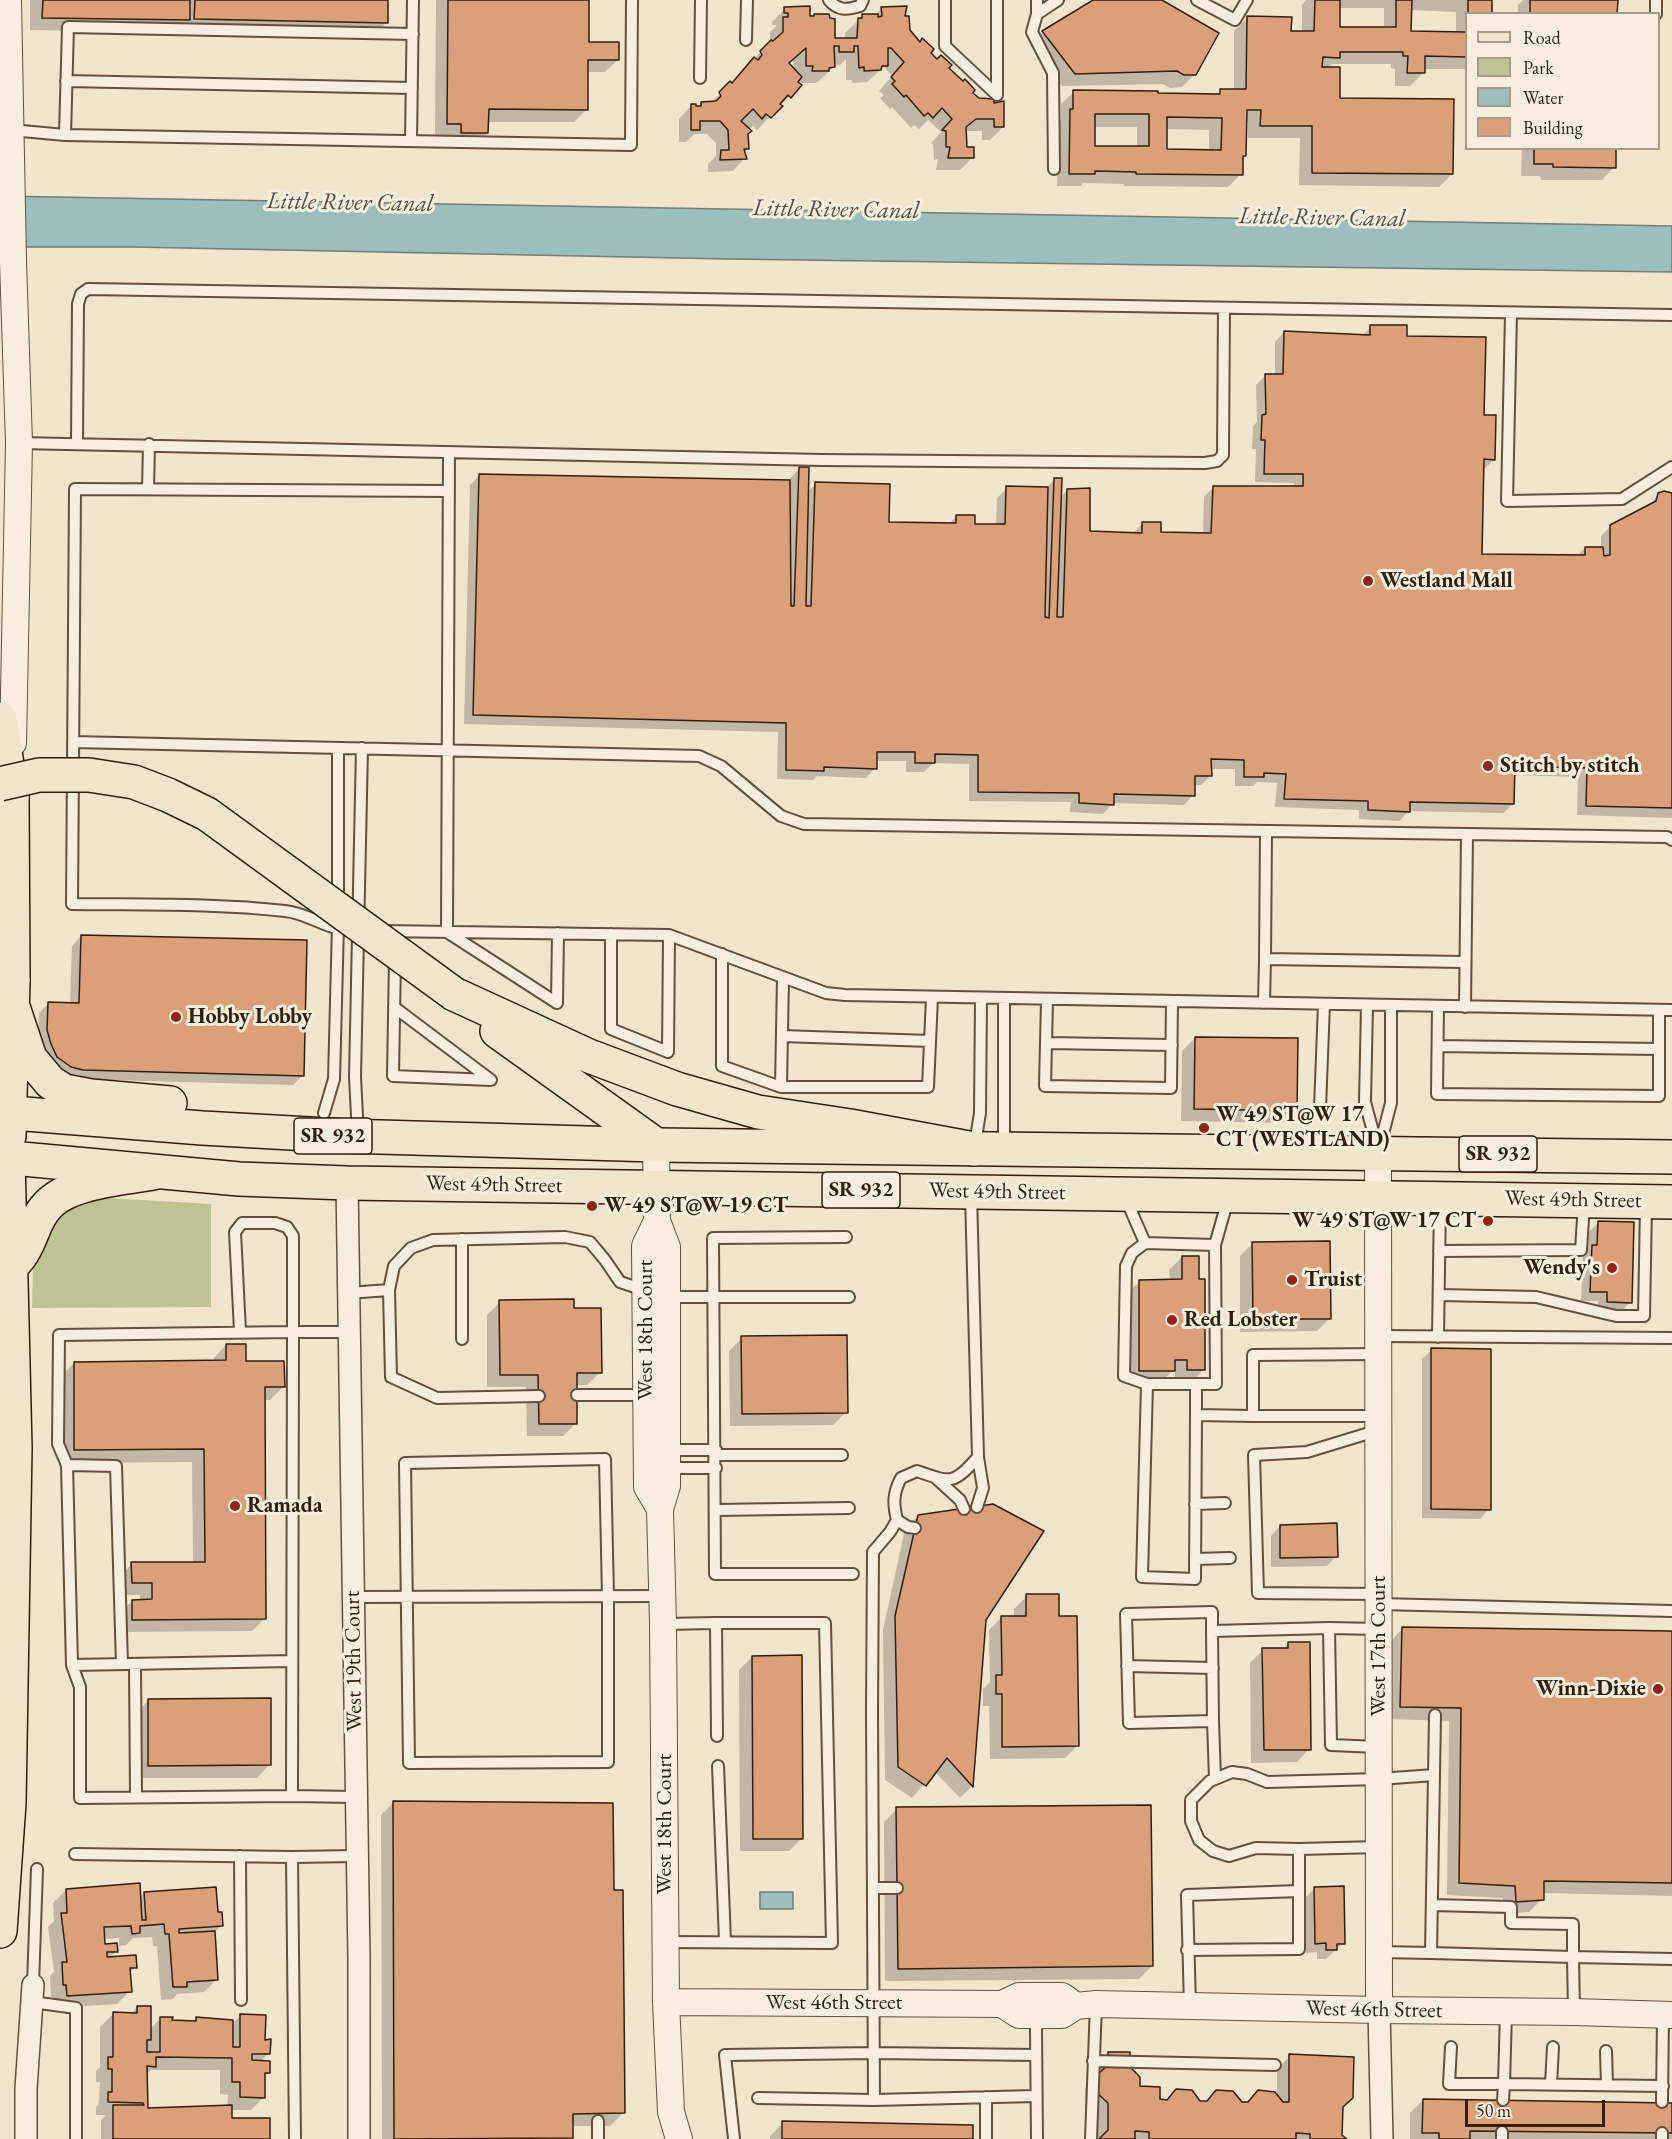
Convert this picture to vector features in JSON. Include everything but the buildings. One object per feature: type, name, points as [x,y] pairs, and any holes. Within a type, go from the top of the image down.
[{"type":"main road","points":[[0,719],[6,790],[8,994],[4,1158],[10,1268],[15,1448],[9,1803],[0,1931]]},
{"type":"main road","points":[[6,790],[39,775],[89,775],[134,783],[168,795],[207,814],[454,994],[497,1031],[656,1145]]},
{"type":"main road","points":[[8,994],[30,1058],[50,1082],[64,1091],[91,1096],[199,1106],[324,1113],[514,1131],[559,1143]]},
{"type":"main road","points":[[454,994],[589,1056],[677,1089],[758,1112],[989,1149]]},
{"type":"main road","name":"West 49th Street","points":[[5,1113],[333,1136],[559,1143],[1672,1157]]},
{"type":"main road","name":"West 49th Street","points":[[4,1158],[153,1173],[346,1183],[1659,1202]]},
{"type":"main road","points":[[10,1268],[24,1251],[33,1228],[48,1204],[68,1192],[91,1184],[153,1173]]},
{"type":"street","points":[[6,790],[19,443],[8,0]]},
{"type":"street","name":"West 18th Court","points":[[656,1145],[657,1221],[645,1246],[656,1292],[656,1395],[647,1487],[660,1509]]},
{"type":"street","name":"West 17th Court","points":[[1378,1152],[1379,2010],[1382,2139]]},
{"type":"street","name":"West 19th Court","points":[[346,1183],[357,1856],[359,2139]]},
{"type":"street","name":"West 18th Court","points":[[656,1395],[667,1459],[667,1486],[660,1509],[663,1596],[666,2002],[671,2112],[679,2139]]},
{"type":"street","points":[[26,2139],[26,2089],[32,1993]]},
{"type":"street","name":"West 46th Street","points":[[666,2002],[1002,2004],[1019,1996],[1062,1996],[1086,2005],[1667,2015]]},
{"type":"street","name":"West 46th Street","points":[[1002,2004],[1019,2015],[1062,2015],[1086,2005]]},
{"type":"lane","points":[[411,141],[413,0]]},
{"type":"lane","points":[[11,130],[65,135],[631,145],[632,0]]},
{"type":"lane","points":[[700,78],[701,0]]},
{"type":"lane","points":[[746,40],[747,0]]},
{"type":"lane","points":[[829,0],[837,8],[848,9],[860,6],[863,0]]},
{"type":"lane","points":[[945,0],[945,46],[997,95],[997,0]]},
{"type":"lane","points":[[1037,0],[1037,14],[1032,32],[1053,73],[1054,169]]},
{"type":"lane","points":[[1037,14],[1058,0]]},
{"type":"lane","points":[[1197,0],[1235,20],[1247,0]]},
{"type":"lane","points":[[65,135],[68,27],[413,34]]},
{"type":"lane","points":[[66,81],[412,87]]},
{"type":"lane","points":[[77,443],[78,304],[81,294],[88,289],[1672,315]]},
{"type":"lane","points":[[19,443],[832,460],[1107,464],[1211,462],[1217,461],[1224,455],[1224,308]]},
{"type":"lane","points":[[1511,313],[1507,501],[1622,499],[1672,466]]},
{"type":"lane","points":[[148,489],[149,444]]},
{"type":"lane","points":[[447,932],[449,452]]},
{"type":"lane","points":[[449,491],[75,489],[72,904],[243,906],[298,912],[338,930],[669,935],[826,993],[1047,1000],[1672,1010]]},
{"type":"lane","points":[[73,742],[699,756],[721,766],[781,816],[804,824],[1667,837],[1672,840]]},
{"type":"lane","points":[[324,1113],[333,1079],[338,930],[338,748]]},
{"type":"lane","points":[[357,1116],[355,1077],[362,748]]},
{"type":"lane","points":[[1264,1003],[1266,831]]},
{"type":"lane","points":[[1465,1006],[1467,834]]},
{"type":"lane","points":[[394,1007],[491,1080],[393,1076],[394,1007],[396,931]]},
{"type":"lane","points":[[447,932],[557,1003],[558,933]]},
{"type":"lane","points":[[611,934],[612,1029],[668,1052],[669,935]]},
{"type":"lane","points":[[722,954],[722,1066],[781,1087],[928,1087],[932,997]]},
{"type":"lane","points":[[1265,959],[1465,962]]},
{"type":"lane","points":[[781,1087],[783,977]]},
{"type":"lane","points":[[981,998],[980,1113],[989,1149]]},
{"type":"lane","points":[[989,1149],[1004,999]]},
{"type":"lane","points":[[1047,1000],[1045,1086],[1171,1088],[1172,1002]]},
{"type":"lane","points":[[1320,1108],[1324,1004]]},
{"type":"lane","points":[[1367,1005],[1365,1102],[1378,1152]]},
{"type":"lane","points":[[1378,1152],[1391,1103],[1391,1005]]},
{"type":"lane","points":[[1438,1006],[1437,1094],[1659,1096],[1659,1010]]},
{"type":"lane","points":[[782,1036],[930,1041]]},
{"type":"lane","points":[[1046,1043],[1172,1045]]},
{"type":"lane","points":[[1438,1046],[1659,1049]]},
{"type":"lane","points":[[971,1191],[978,1457],[982,1488],[977,1507]]},
{"type":"lane","points":[[1124,1193],[1145,1243]]},
{"type":"lane","points":[[1215,1245],[1145,1243],[1132,1253],[1126,1266],[1124,1376],[1147,1384],[1216,1384],[1215,1245],[1228,1196]]},
{"type":"lane","points":[[1438,1337],[1440,1198]]},
{"type":"lane","points":[[1439,1251],[1581,1250],[1584,1201]]},
{"type":"lane","points":[[1439,1295],[1536,1297],[1616,1316],[1644,1316],[1659,1202]]},
{"type":"lane","points":[[240,1332],[235,1232],[242,1223],[275,1224],[287,1227],[293,1236],[292,1796]]},
{"type":"lane","points":[[538,1396],[437,1398],[391,1377],[389,1290],[394,1266],[411,1248],[433,1240],[565,1237],[590,1242],[620,1282],[656,1292],[714,1297],[849,1297]]},
{"type":"lane","points":[[846,1237],[713,1238],[715,1574],[853,1574]]},
{"type":"lane","points":[[462,1239],[462,1339]]},
{"type":"lane","points":[[348,1293],[389,1290]]},
{"type":"lane","points":[[349,1332],[59,1335],[58,1444],[67,1465],[72,1665],[80,1688],[80,1798],[356,1797]]},
{"type":"lane","points":[[1253,1416],[1253,1355],[1378,1346],[1438,1337],[1672,1338]]},
{"type":"lane","points":[[1147,1384],[1142,1577],[1196,1579],[1196,1384]]},
{"type":"lane","points":[[577,1395],[656,1395]]},
{"type":"lane","points":[[1196,1415],[1379,1423]]},
{"type":"lane","points":[[1379,1423],[1307,1452],[1254,1455],[1258,1593],[1672,1611]]},
{"type":"lane","points":[[667,1459],[716,1452],[842,1455]]},
{"type":"lane","points":[[915,1528],[908,1527],[897,1520],[893,1504],[895,1490],[901,1478],[916,1471],[937,1479],[961,1477],[978,1457]]},
{"type":"lane","points":[[605,1459],[608,1596],[608,1762],[409,1763],[405,1463],[605,1459]]},
{"type":"lane","points":[[667,1459],[716,1468]]},
{"type":"lane","points":[[67,1465],[116,1466],[122,1664]]},
{"type":"lane","points":[[937,1479],[960,1500],[964,1509]]},
{"type":"lane","points":[[1195,1504],[1225,1503]]},
{"type":"lane","points":[[716,1510],[849,1508]]},
{"type":"lane","points":[[874,2100],[873,1552],[897,1520]]},
{"type":"lane","points":[[1195,1558],[1230,1558]]},
{"type":"lane","points":[[353,1597],[663,1596]]},
{"type":"lane","points":[[1214,1721],[1129,1723],[1126,1614],[1212,1612],[1212,1630],[1213,1668],[1214,1721],[1215,1779]]},
{"type":"lane","points":[[716,1623],[717,1736]]},
{"type":"lane","points":[[663,1624],[825,1623],[832,1943],[666,1942]]},
{"type":"lane","points":[[1329,1628],[1331,1745],[1379,1747]]},
{"type":"lane","points":[[1212,1630],[1379,1629]]},
{"type":"lane","points":[[72,1665],[292,1661]]},
{"type":"lane","points":[[135,1664],[136,1797]]},
{"type":"lane","points":[[1127,1666],[1213,1668]]},
{"type":"lane","points":[[1431,1953],[1435,1715]]},
{"type":"lane","points":[[718,1766],[725,1941]]},
{"type":"lane","points":[[1379,1847],[1256,1848],[1229,1856],[1213,1851],[1199,1840],[1191,1821],[1191,1800],[1210,1781],[1232,1772],[1247,1774],[1267,1782],[1434,1775]]},
{"type":"lane","points":[[1187,1950],[1299,1949],[1299,1849]]},
{"type":"lane","points":[[75,1854],[357,1856]]},
{"type":"lane","points":[[240,1856],[241,2000]]},
{"type":"lane","points":[[292,1857],[295,2139]]},
{"type":"lane","points":[[37,1869],[32,1993],[76,2008],[76,2139]]},
{"type":"lane","points":[[874,1888],[897,1888]]},
{"type":"lane","points":[[1190,2006],[1187,1895],[1299,1891]]},
{"type":"lane","points":[[1432,1905],[1512,1907],[1511,1923],[1573,1924],[1574,2012]]},
{"type":"lane","points":[[1379,1952],[1672,1959]]},
{"type":"lane","points":[[1086,2005],[1093,2061],[1091,2139]]},
{"type":"lane","points":[[1503,2100],[1506,2012]]},
{"type":"lane","points":[[1037,2139],[1038,2015]]},
{"type":"lane","points":[[1662,2102],[1667,2015]]},
{"type":"lane","points":[[1451,2047],[1449,2084],[1662,2086]]},
{"type":"lane","points":[[1551,2084],[1553,2047]]},
{"type":"lane","points":[[1606,2051],[1607,2085]]},
{"type":"lane","points":[[734,2139],[725,2055],[874,2053],[1036,2055]]},
{"type":"lane","points":[[1093,2061],[1275,2065]]},
{"type":"lane","points":[[759,2098],[874,2100],[1036,2096]]},
{"type":"lane","points":[[986,2097],[986,2139]]},
{"type":"lane","points":[[598,2121],[598,2139]]},
{"type":"green space","points":[[93,1199],[211,1204],[211,1307],[32,1308],[33,1263],[37,1245],[60,1213]]},
{"type":"water","name":"Little River Canal","points":[[0,196],[1672,226],[1672,272],[729,259],[133,247],[0,247]]},
{"type":"water","points":[[760,1892],[793,1892],[793,1909],[760,1909]]},
{"type":"place","name":"Westland Mall","points":[[1368,581]]},
{"type":"place","name":"Stitch by stitch","points":[[1488,766]]},
{"type":"place","name":"Hobby Lobby","points":[[176,1017]]},
{"type":"place","name":"W 49 ST@W 17 CT (WESTLAND)","points":[[1204,1128]]},
{"type":"place","name":"W 49 ST@W 19 CT","points":[[592,1206]]},
{"type":"place","name":"W 49 ST@W 17 CT","points":[[1488,1221]]},
{"type":"place","name":"Wendy's","points":[[1612,1268]]},
{"type":"place","name":"Truist","points":[[1292,1280]]},
{"type":"place","name":"Red Lobster","points":[[1172,1320]]},
{"type":"place","name":"Ramada","points":[[235,1506]]},
{"type":"place","name":"Winn-Dixie","points":[[1658,1689]]}]
